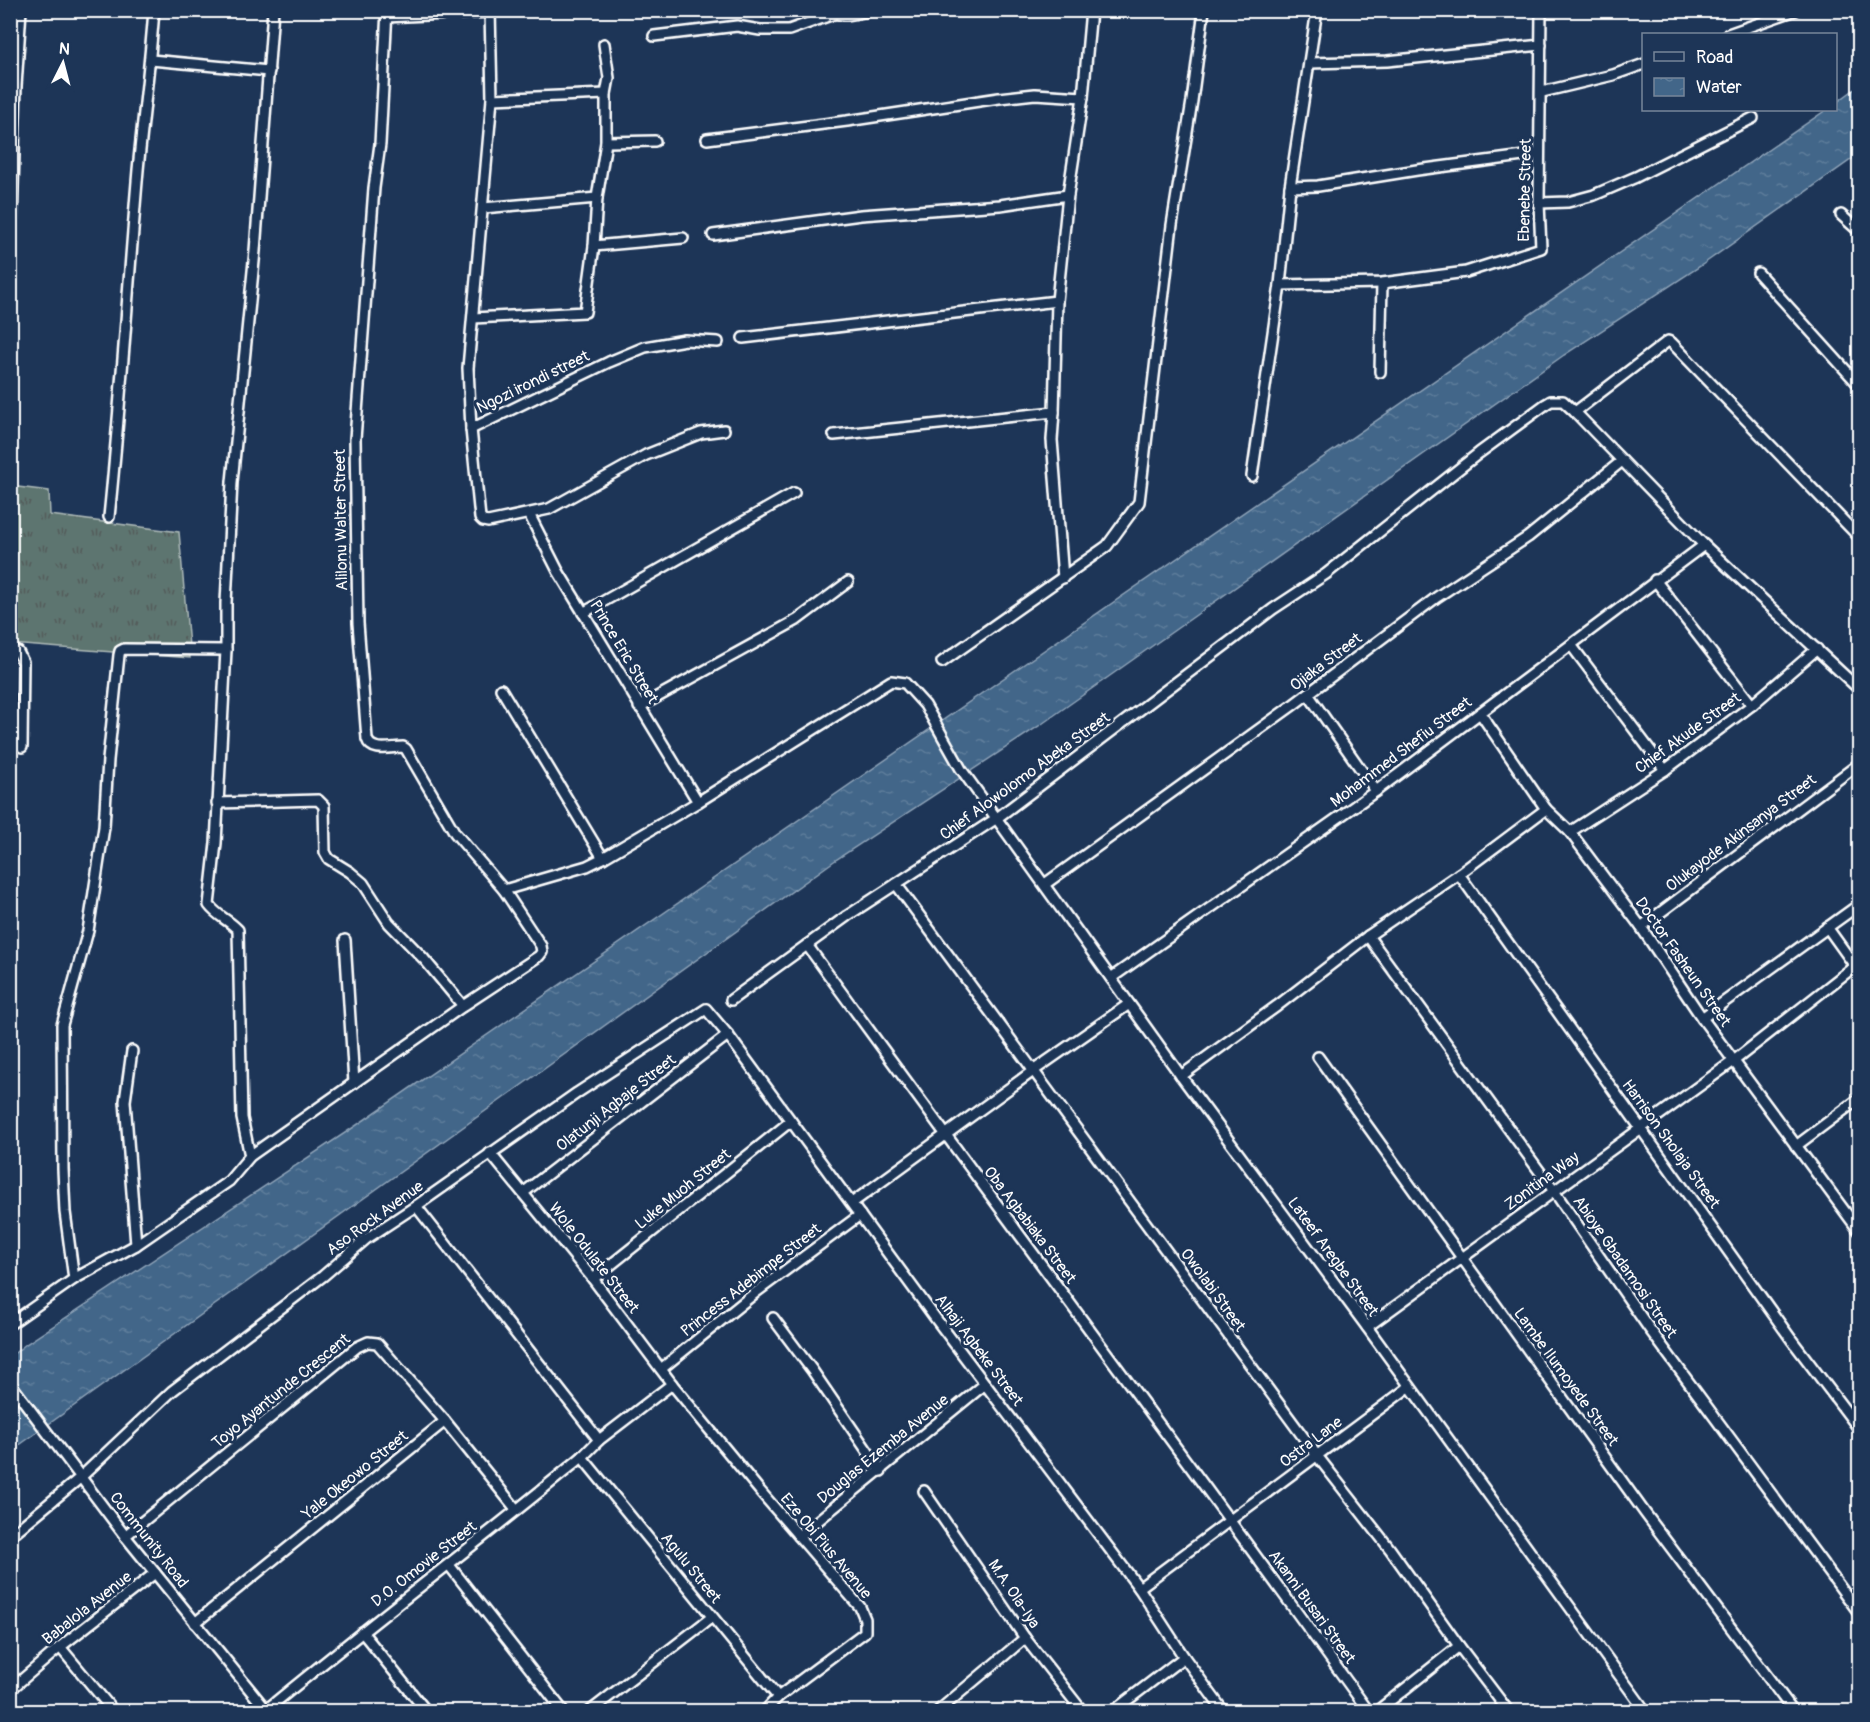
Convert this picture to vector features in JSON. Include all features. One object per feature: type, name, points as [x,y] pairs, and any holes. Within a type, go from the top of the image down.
[{"type":"street","points":[[10,264],[21,10]]},
{"type":"street","points":[[109,517],[121,402],[138,169],[151,60],[154,10]]},
{"type":"street","points":[[250,1156],[242,1107],[238,930],[214,912],[209,904],[216,843],[232,482],[255,251],[273,10]]},
{"type":"street","points":[[654,36],[737,26],[760,30],[789,30],[833,12],[840,16],[873,10]]},
{"type":"street","points":[[1063,578],[1052,440],[1057,301],[1068,195],[1083,97],[1091,10]]},
{"type":"street","points":[[942,662],[1107,546],[1139,502],[1172,225],[1204,10]]},
{"type":"street","points":[[1252,476],[1280,285],[1290,187],[1317,10]]},
{"type":"street","name":"Ebenebe Street","points":[[1280,285],[1382,283],[1466,272],[1541,248],[1539,154],[1542,92],[1541,10]]},
{"type":"street","points":[[1731,33],[1796,10]]},
{"type":"street","points":[[386,14],[490,11],[492,99],[468,368],[471,429],[480,518],[488,522],[549,509],[646,455],[701,433],[724,430]]},
{"type":"street","name":"Alilonu Walter Street","points":[[386,14],[380,144],[374,188],[355,439],[357,623],[366,739],[368,744],[374,748],[403,747],[406,749],[455,833],[504,890],[541,946],[542,952],[463,1006]]},
{"type":"street","points":[[473,318],[585,312],[594,246],[597,198],[606,142],[606,94],[609,78],[604,44]]},
{"type":"street","points":[[1309,63],[1387,61],[1541,45]]},
{"type":"street","points":[[151,60],[269,71]]},
{"type":"street","points":[[1542,92],[1613,75],[1642,65]]},
{"type":"street","points":[[492,99],[606,94]]},
{"type":"street","points":[[707,139],[999,98],[1035,94],[1083,97]]},
{"type":"street","points":[[1539,202],[1568,202],[1594,195],[1636,177],[1753,118]]},
{"type":"street","points":[[606,142],[655,141]]},
{"type":"street","points":[[1290,187],[1318,186],[1539,154]]},
{"type":"street","points":[[713,235],[861,215],[999,206],[1068,195]]},
{"type":"street","points":[[483,208],[597,198]]},
{"type":"street","points":[[1841,215],[1860,232]]},
{"type":"street","points":[[594,246],[683,238]]},
{"type":"street","points":[[1758,273],[1860,386]]},
{"type":"street","points":[[1380,372],[1382,283]]},
{"type":"street","points":[[743,338],[1057,301]]},
{"type":"street","name":"Ngozi irondi street","points":[[471,429],[645,347],[685,340],[718,342]]},
{"type":"street","points":[[1860,538],[1668,341],[1575,412],[1704,544],[1860,690]]},
{"type":"street","name":"Chief Alowolomo Abeka Street","points":[[731,1000],[896,884],[997,818],[1273,609],[1326,574],[1479,453],[1551,401],[1563,401],[1575,412]]},
{"type":"street","points":[[834,435],[1054,412]]},
{"type":"street","name":"Ojiaka Street","points":[[1045,884],[1308,694],[1437,597],[1528,537],[1622,461]]},
{"type":"street","points":[[583,613],[794,493]]},
{"type":"street","name":"Prince Eric Street","points":[[529,514],[558,572],[698,802]]},
{"type":"street","name":"Mohammed Shefiu Street","points":[[1111,978],[1376,791],[1704,544]]},
{"type":"street","points":[[1655,580],[1752,705]]},
{"type":"street","points":[[639,707],[797,620],[848,582]]},
{"type":"street","points":[[1571,645],[1665,771]]},
{"type":"street","points":[[10,648],[18,652],[23,662],[22,747]]},
{"type":"street","points":[[74,1279],[65,1212],[62,1025],[88,931],[92,908],[104,827],[108,760],[119,655],[124,649],[226,650]]},
{"type":"street","name":"Chief Akude Street","points":[[1570,832],[1665,771],[1752,705],[1817,649]]},
{"type":"street","name":"Lateef Aregbe Street","points":[[504,890],[587,866],[603,858],[698,802],[891,681],[905,683],[925,705],[979,794],[1180,1076],[1646,1712]]},
{"type":"street","points":[[501,689],[603,858]]},
{"type":"street","points":[[1308,694],[1376,791]]},
{"type":"street","name":"Doctor Fasheun Street","points":[[1479,712],[1546,809],[1570,832],[1641,927],[1702,1018],[1860,1232]]},
{"type":"street","name":"Olukayode Akinsanya Street","points":[[1641,927],[1860,763]]},
{"type":"street","points":[[10,1323],[74,1279],[136,1245],[229,1181],[250,1156],[463,1006],[424,959],[389,923],[363,883],[329,859],[325,852],[324,806],[321,802],[318,800],[217,803]]},
{"type":"street","points":[[1180,1076],[1368,936],[1459,874],[1546,809]]},
{"type":"street","name":"Harrison Sholaja Street","points":[[1459,874],[1791,1339],[1860,1430]]},
{"type":"street","name":"Owolabi Street","points":[[896,884],[1509,1712]]},
{"type":"street","points":[[1702,1018],[1860,904]]},
{"type":"street","points":[[1827,927],[1857,969]]},
{"type":"street","name":"Abioye Gbadamosi Street","points":[[1368,936],[1554,1191],[1648,1327],[1860,1614]]},
{"type":"street","points":[[345,940],[354,1083]]},
{"type":"street","name":"Oba Agbabiaka Street","points":[[807,945],[1231,1521]]},
{"type":"street","name":"Zonitina Way","points":[[1366,1327],[1857,969]]},
{"type":"street","points":[[852,1203],[1129,1004]]},
{"type":"street","name":"Alhaji Agbeke Street","points":[[706,1009],[728,1035],[985,1384],[1140,1588],[1184,1657],[1224,1712]]},
{"type":"street","name":"Aso Rock Avenue","points":[[10,1536],[81,1477],[172,1391],[323,1276],[366,1239],[577,1093],[706,1009]]},
{"type":"street","name":"Olatunji Agbaje Street","points":[[523,1193],[728,1035]]},
{"type":"street","points":[[132,1051],[125,1101],[136,1245]]},
{"type":"street","name":"Lambe Ilumoyede Street","points":[[1318,1057],[1645,1513],[1794,1712]]},
{"type":"street","points":[[1796,1146],[1860,1098]]},
{"type":"street","name":"Luke Muoh Street","points":[[593,1279],[791,1121]]},
{"type":"street","name":"Wole Odulate Street","points":[[490,1153],[593,1279],[672,1384]]},
{"type":"street","points":[[416,1206],[599,1440]]},
{"type":"street","name":"Princess Adebimpe Street","points":[[661,1369],[755,1293],[860,1215]]},
{"type":"street","points":[[773,1318],[812,1370],[881,1471]]},
{"type":"street","name":"Toyo Ayantunde Crescent","points":[[125,1536],[357,1347],[368,1342],[376,1342],[445,1421]]},
{"type":"street","name":"Community Road","points":[[10,1383],[125,1536],[267,1711]]},
{"type":"street","name":"D.O. Omovie Street","points":[[267,1711],[362,1632],[582,1457],[599,1440],[672,1384]]},
{"type":"street","name":"Eze Obi Pius Avenue","points":[[672,1384],[860,1606],[865,1618],[865,1632],[778,1697],[764,1712]]},
{"type":"street","name":"Douglas Ezemba Avenue","points":[[799,1536],[985,1384]]},
{"type":"street","name":"Ostra Lane","points":[[1140,1588],[1409,1387]]},
{"type":"street","points":[[445,1421],[516,1509]]},
{"type":"street","name":"Yale Okeowo Street","points":[[195,1623],[445,1421]]},
{"type":"street","name":"Agulu Street","points":[[582,1457],[778,1697]]},
{"type":"street","name":"M.A. Ola-Iya","points":[[924,1491],[1025,1638],[1083,1712]]},
{"type":"street","name":"Akanni Busari Street","points":[[1231,1521],[1369,1712]]},
{"type":"street","points":[[449,1565],[564,1712]]},
{"type":"street","name":"Babalola Avenue","points":[[10,1690],[60,1647],[155,1573]]},
{"type":"street","points":[[589,1712],[712,1617]]},
{"type":"street","points":[[362,1632],[427,1712]]},
{"type":"street","points":[[937,1712],[1025,1638]]},
{"type":"street","points":[[1376,1712],[1459,1646]]},
{"type":"street","points":[[60,1647],[114,1712]]},
{"type":"street","points":[[1112,1712],[1184,1657]]},
{"type":"green space","points":[[10,486],[49,491],[50,515],[179,532],[190,658],[11,644]]},
{"type":"water","points":[[1859,86],[1859,154],[1702,265],[1564,355],[1039,726],[837,859],[11,1451],[11,1356],[26,1344],[354,1127],[1825,111],[1837,111],[1837,102]]}]
